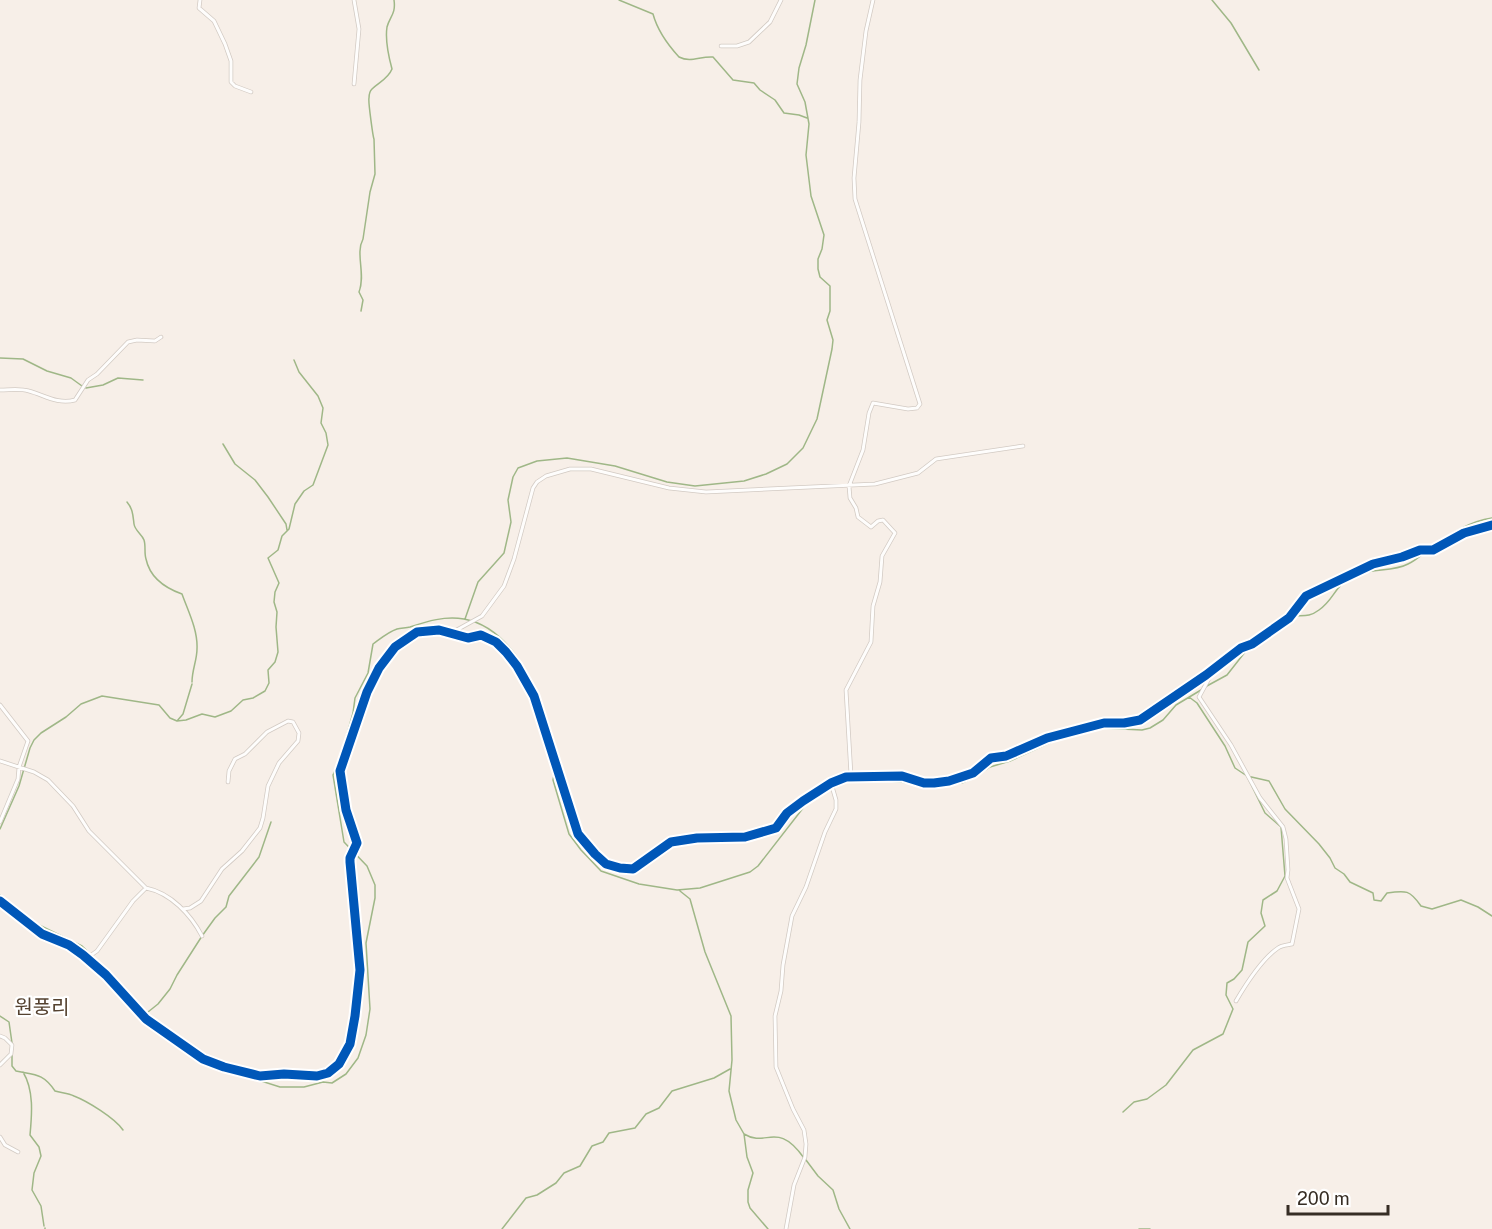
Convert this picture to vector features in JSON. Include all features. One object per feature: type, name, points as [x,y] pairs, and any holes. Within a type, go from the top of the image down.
[{"type":"street","points":[[200,0],[199,8],[213,21],[225,44],[232,65],[231,82],[251,92]]},
{"type":"street","points":[[354,0],[359,29],[354,84]]},
{"type":"street","points":[[721,46],[737,46],[749,42],[772,20],[781,0]]},
{"type":"street","points":[[851,776],[846,690],[871,642],[873,606],[880,582],[882,556],[895,533],[883,520],[871,527],[858,517],[850,498],[849,486],[863,450],[873,403],[908,409],[916,408],[920,404],[855,199],[854,178],[860,80],[866,31],[873,0]]},
{"type":"street","points":[[0,390],[21,389],[55,400],[75,400],[88,380],[97,375],[128,342],[154,340],[160,337]]},
{"type":"street","points":[[453,632],[478,620],[494,602],[510,573],[533,488],[537,482],[559,471],[591,469],[669,488],[706,492],[849,486],[878,484],[912,475],[926,469],[936,459],[1023,446]]},
{"type":"street","points":[[0,901],[42,934],[69,945],[87,958],[106,975],[146,1019],[203,1059],[260,1076],[284,1074],[317,1076],[334,1069],[350,1044],[360,970],[350,862],[357,843],[346,810],[340,771],[367,692],[379,668],[388,654],[417,632],[432,630],[453,632],[468,638],[481,635],[501,646],[518,666],[537,704],[574,828],[595,854],[612,866],[633,869],[671,842],[697,838],[745,837],[776,828],[787,813],[831,783],[851,776],[902,776],[924,783],[934,783],[963,777],[980,769],[991,758],[1011,754],[1047,738],[1104,723],[1140,720],[1241,648],[1252,644],[1289,618],[1306,596],[1372,564],[1420,550],[1433,550],[1464,533],[1492,525]]},
{"type":"street","points":[[1211,671],[1199,697],[1236,753],[1260,798],[1281,822],[1286,839],[1287,878],[1299,909],[1292,944],[1278,948],[1266,959],[1236,1000]]},
{"type":"street","points":[[0,705],[28,741],[15,787],[0,822]]},
{"type":"street","points":[[183,909],[190,909],[201,901],[222,869],[242,851],[260,828],[268,786],[279,763],[298,741],[299,733],[293,722],[288,721],[270,730],[245,754],[235,759],[229,771],[228,782]]},
{"type":"street","points":[[0,761],[34,772],[48,780],[73,806],[89,831],[146,888],[156,891],[183,909],[202,936]]},
{"type":"street","points":[[786,1229],[795,1182],[805,1157],[806,1144],[804,1130],[776,1066],[775,1016],[792,916],[806,887],[825,832],[836,809],[831,783]]},
{"type":"street","points":[[87,958],[98,951],[133,902],[146,888]]},
{"type":"street","points":[[0,1036],[12,1046],[11,1054],[0,1065]]},
{"type":"street","points":[[0,1137],[5,1145],[18,1152]]},
{"type":"waterway","points":[[361,311],[363,300],[359,292],[361,285],[360,251],[375,174],[369,95],[371,90],[386,78],[392,69],[387,27],[393,12],[394,0]]},
{"type":"waterway","points":[[619,0],[653,14],[663,37],[679,57],[688,59],[713,57],[733,80],[754,83],[775,100],[784,113],[807,118]]},
{"type":"waterway","points":[[465,619],[478,582],[504,553],[511,522],[508,500],[513,477],[518,468],[537,461],[567,458],[615,466],[667,482],[695,486],[744,481],[766,474],[787,464],[803,448],[817,419],[833,340],[827,320],[830,311],[830,286],[820,277],[818,269],[824,235],[811,196],[806,155],[809,124],[805,102],[797,84],[815,0]]},
{"type":"waterway","points":[[1212,0],[1231,23],[1259,70]]},
{"type":"waterway","points":[[0,358],[23,359],[47,371],[71,378],[82,386]]},
{"type":"waterway","points":[[0,829],[19,786],[34,740],[81,704],[102,696],[159,705],[170,718],[177,721],[202,714],[215,717],[231,711],[243,700],[253,698],[265,691],[269,683],[268,670],[275,662],[278,652],[277,612],[274,602],[279,583],[268,558],[278,550],[282,536],[289,529],[295,504],[304,491],[313,485],[328,445],[321,423],[323,408],[318,396],[299,372],[294,360]]},
{"type":"waterway","points":[[86,388],[103,385],[118,378],[143,380]]},
{"type":"waterway","points":[[223,444],[235,464],[255,480],[268,497],[286,524],[287,530]]},
{"type":"waterway","points":[[127,502],[132,510],[135,526],[144,540],[145,557],[151,572],[164,585],[182,594],[190,614],[197,642],[192,682]]},
{"type":"waterway","points":[[1252,643],[1279,621],[1319,610],[1340,586],[1351,578],[1365,572],[1390,569],[1414,561],[1460,529],[1492,518]]},
{"type":"waterway","points":[[164,1034],[173,1043],[208,1064],[280,1087],[304,1087],[323,1082],[332,1083],[346,1074],[358,1058],[366,1035],[370,1009],[366,943],[375,898],[375,885],[367,866],[344,842],[333,775],[340,759],[355,698],[368,673],[373,644],[384,636],[397,629],[443,619],[464,619],[484,626],[501,639],[516,656],[528,676],[547,720],[557,762]]},
{"type":"waterway","points":[[1205,687],[1227,675],[1249,647]]},
{"type":"waterway","points":[[177,721],[183,714],[192,684]]},
{"type":"waterway","points":[[556,766],[553,780],[569,834],[601,871],[639,884],[677,890],[700,888],[750,872],[758,866],[807,803],[846,781],[869,779],[940,786],[962,783],[990,767],[1010,761],[1056,740],[1101,728],[1142,730],[1150,728],[1163,720],[1176,705],[1201,690]]},
{"type":"waterway","points":[[1189,697],[1197,703],[1225,746],[1235,768],[1247,776],[1269,781],[1285,809],[1319,844],[1335,868],[1350,882],[1373,893],[1374,900],[1381,901],[1387,893],[1407,892],[1421,906],[1432,909],[1461,900],[1492,916]]},
{"type":"waterway","points":[[1123,1112],[1134,1102],[1147,1099],[1166,1085],[1193,1050],[1223,1034],[1233,1009],[1226,995],[1227,983],[1242,970],[1248,942],[1265,926],[1261,913],[1263,900],[1277,891],[1285,876],[1281,827],[1265,813],[1247,776]]},
{"type":"waterway","points":[[148,1012],[170,989],[202,936],[226,907],[229,896],[259,857],[271,822]]},
{"type":"waterway","points":[[680,891],[690,899],[705,952],[731,1016],[732,1060],[729,1091],[736,1120],[744,1134],[747,1157],[753,1173],[748,1190],[748,1202],[750,1208],[768,1229]]},
{"type":"waterway","points":[[0,895],[37,924],[82,946],[111,974],[157,1026]]},
{"type":"waterway","points":[[0,1016],[9,1022],[12,1043]]},
{"type":"waterway","points":[[12,1053],[12,1066],[16,1071],[38,1076],[47,1081],[55,1091],[72,1095],[86,1102],[107,1115],[123,1130]]},
{"type":"waterway","points":[[502,1229],[526,1198],[537,1195],[556,1183],[564,1173],[580,1166],[592,1146],[603,1142],[609,1133],[635,1128],[646,1114],[659,1108],[672,1091],[714,1078],[730,1069]]},
{"type":"waterway","points":[[23,1072],[31,1094],[30,1135],[39,1147],[41,1156],[34,1173],[32,1190],[41,1206],[44,1226]]},
{"type":"waterway","points":[[744,1134],[759,1138],[779,1137],[795,1147],[804,1158]]},
{"type":"waterway","points":[[806,1160],[833,1190],[839,1209],[850,1229]]},
{"type":"waterway","points":[[1139,1229],[1150,1229]]},
{"type":"cycle path","points":[[0,901],[42,934],[69,945],[83,955],[106,975],[146,1019],[203,1059],[260,1076],[284,1074],[317,1076],[328,1073],[339,1064],[350,1044],[360,970],[350,862],[357,843],[346,810],[340,771],[367,692],[379,668],[395,647],[417,632],[439,630],[468,638],[481,635],[496,642],[506,652],[534,696],[578,834],[606,864],[633,869],[671,842],[697,838],[745,837],[776,828],[787,813],[803,801],[831,783],[846,777],[902,776],[924,783],[949,781],[973,773],[991,758],[1006,756],[1047,738],[1104,723],[1140,720],[1241,648],[1252,644],[1289,618],[1306,596],[1373,564],[1420,550],[1433,550],[1464,533],[1492,525]]},
{"type":"district","name":"원풍리","points":[[42,1007]]}]
